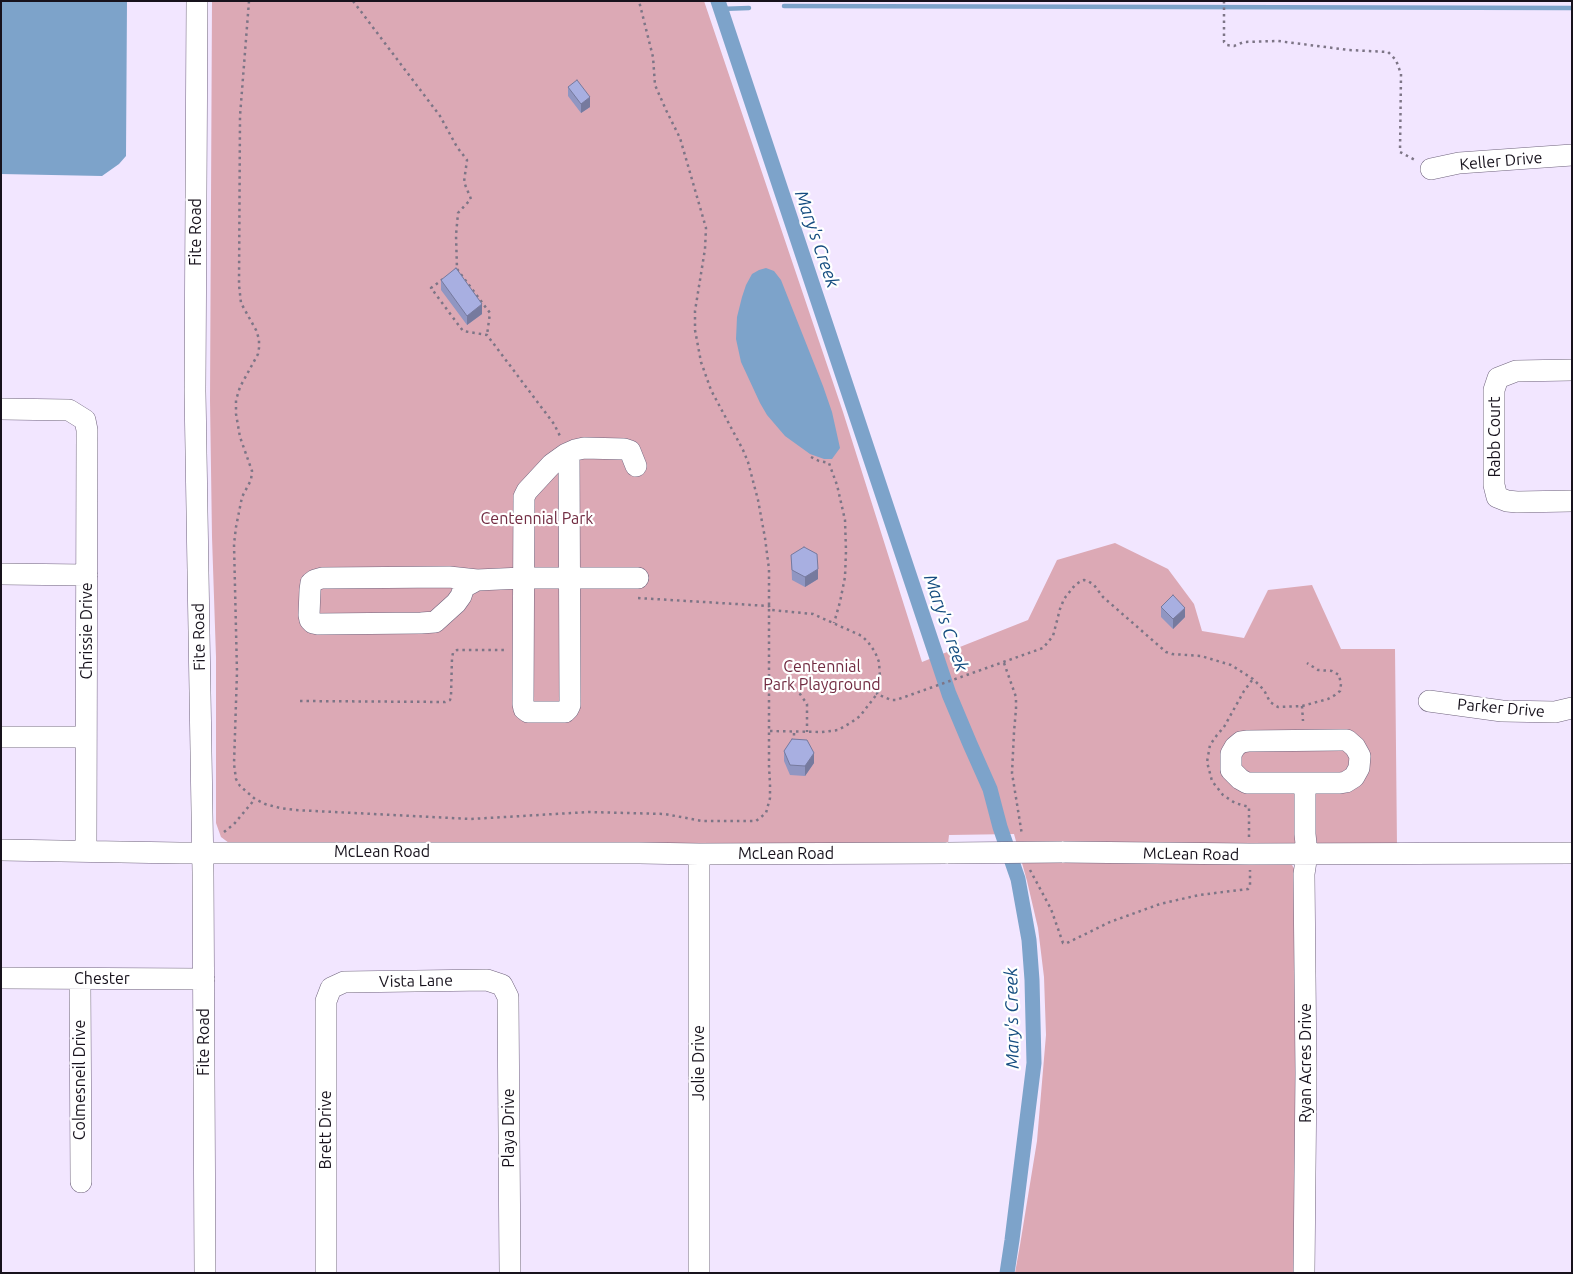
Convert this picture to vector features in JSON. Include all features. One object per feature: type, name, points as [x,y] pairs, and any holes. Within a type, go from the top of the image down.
[{"type":"street","name":"Fite Road","points":[[197,1],[196,411],[203,852],[205,1273]]},
{"type":"street","name":"Keller Drive","points":[[1431,169],[1459,163],[1572,155]]},
{"type":"street","name":"Rabb Court","points":[[1572,370],[1516,370],[1498,378],[1494,390],[1494,485],[1497,496],[1507,501],[1572,501]]},
{"type":"street","name":"Chrissie Drive","points":[[1,409],[68,410],[85,420],[87,430],[86,850]]},
{"type":"street","points":[[569,453],[570,705],[565,712],[528,712],[524,709],[524,497],[527,491],[552,464],[569,453],[575,450],[584,448],[624,449],[630,451],[636,466]]},
{"type":"street","points":[[1,574],[87,575]]},
{"type":"street","points":[[477,580],[464,587],[456,603],[435,622],[421,624],[318,624],[310,620],[311,583],[322,578],[449,577],[477,580],[570,578],[638,588]]},
{"type":"street","name":"Parker Drive","points":[[1430,701],[1502,711],[1555,712],[1572,708]]},
{"type":"street","points":[[1,737],[86,738]]},
{"type":"street","points":[[1347,740],[1355,747],[1360,756],[1359,768],[1354,777],[1340,783],[1305,783],[1247,782],[1240,779],[1231,770],[1231,754],[1241,742],[1248,741],[1347,740]]},
{"type":"street","name":"Ryan Acres Drive","points":[[1304,1273],[1306,1073],[1304,874],[1307,854],[1305,783]]},
{"type":"street","name":"McLean Road","points":[[1,850],[629,852],[700,854],[948,852],[1572,853]]},
{"type":"street","name":"Jolie Drive","points":[[699,1273],[700,854]]},
{"type":"street","name":"Chester","points":[[1,978],[204,979]]},
{"type":"street","name":"Colmesneil Drive","points":[[80,979],[81,1182]]},
{"type":"street","name":"Vista Lane","points":[[331,988],[344,982],[487,980],[502,985]]},
{"type":"street","name":"Playa Drive","points":[[502,985],[508,997],[510,1273]]},
{"type":"street","name":"Brett Drive","points":[[326,1273],[326,1001],[331,988]]},
{"type":"path","points":[[353,1],[440,116],[457,147],[467,160],[464,182],[471,199],[458,213],[456,235],[457,269],[490,313],[487,335]]},
{"type":"path","points":[[639,1],[653,57],[655,84],[680,138],[706,228],[705,250],[695,311],[696,338],[705,376],[743,450],[752,474],[769,569],[769,606]]},
{"type":"path","points":[[1224,1],[1224,42],[1227,45],[1234,46],[1244,42],[1278,41],[1348,50],[1388,52],[1396,60],[1401,74],[1400,152],[1431,169]]},
{"type":"path","points":[[450,274],[457,269]]},
{"type":"path","points":[[444,278],[431,288],[462,331],[487,335],[554,424],[569,453]]},
{"type":"path","points":[[811,457],[829,463],[837,485],[845,520],[845,578],[834,623]]},
{"type":"path","points":[[877,694],[891,700],[903,698],[1042,648],[1054,636],[1064,599],[1081,581],[1088,581],[1103,597],[1166,652],[1201,656],[1240,669],[1259,684],[1270,702],[1274,705],[1283,708],[1302,706],[1335,696],[1340,691],[1339,675],[1332,671],[1318,670],[1307,663]]},
{"type":"path","points":[[638,588],[769,606],[772,610],[813,614],[862,636],[868,642],[879,662],[880,677],[877,694],[860,716],[845,727],[832,731],[770,731]]},
{"type":"path","points":[[300,701],[445,702],[450,700],[451,696],[452,658],[453,653],[457,650],[523,650]]},
{"type":"path","points":[[769,685],[790,687],[800,694],[807,704],[807,732]]},
{"type":"path","points":[[1302,706],[1304,721]]},
{"type":"path","points":[[794,731],[794,749]]},
{"type":"path","points":[[224,832],[228,831],[255,799]]},
{"type":"green space","name":"Centennial Park","points":[[212,1],[704,1],[843,412],[922,662],[1028,620],[1057,560],[1115,543],[1168,569],[1194,604],[1202,631],[1244,638],[1268,590],[1312,585],[1341,649],[1395,649],[1397,847],[1286,862],[1292,865],[1296,872],[1297,1273],[1015,1273],[1037,1141],[1046,1035],[1044,977],[1038,928],[1014,834],[949,835],[948,844],[229,843],[221,837],[216,823],[216,657],[210,400]]},
{"type":"water","points":[[1,1],[127,1],[126,156],[119,164],[102,176],[1,174]]},
{"type":"water","points":[[766,268],[774,271],[781,280],[832,412],[840,448],[832,459],[824,459],[810,454],[785,436],[767,415],[741,362],[736,339],[737,317],[742,297],[752,274]]},
{"type":"building","points":[[577,80],[590,97],[581,104],[568,87]]},
{"type":"building","points":[[456,268],[482,304],[467,316],[441,280]]},
{"type":"building","points":[[804,547],[817,554],[818,569],[805,577],[792,570],[791,555]]},
{"type":"building","points":[[1173,595],[1185,608],[1173,619],[1161,607]]},
{"type":"building","points":[[792,739],[807,740],[814,753],[805,766],[790,765],[784,751]]},
{"type":"waterway","name":"Mary's Creek","points":[[718,1],[949,694],[990,789],[1000,827],[1018,879],[1029,940],[1034,1063],[1007,1273]]},
{"type":"waterway","points":[[784,6],[1572,8]]},
{"type":"waterway","points":[[720,9],[749,8]]},
{"type":"park label","name":"Centennial Park Playground","points":[[822,676]]}]
